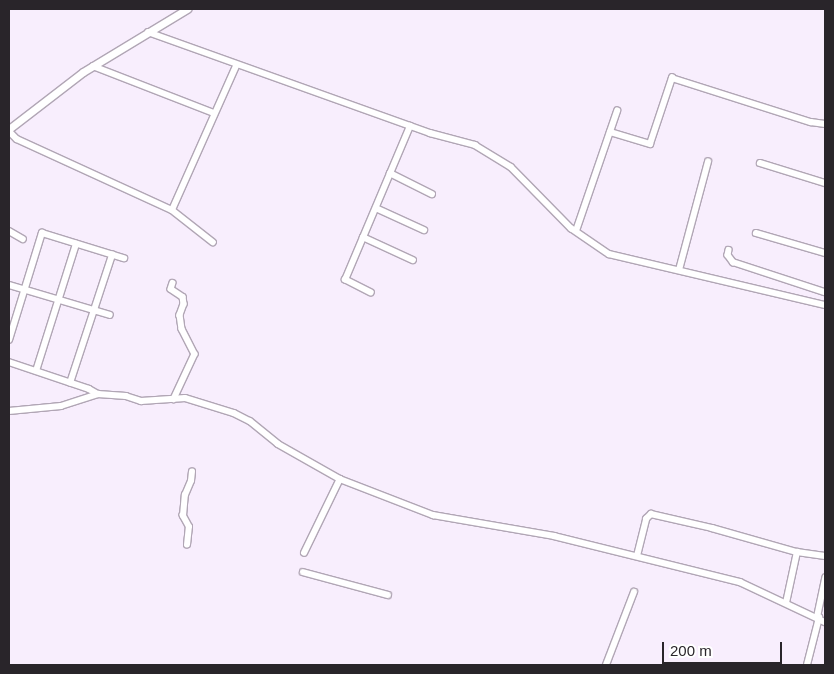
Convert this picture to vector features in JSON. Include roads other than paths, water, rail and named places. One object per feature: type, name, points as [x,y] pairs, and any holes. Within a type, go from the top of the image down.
[{"type":"main road","points":[[9,130],[93,66],[187,9]]},
{"type":"street","points":[[148,32],[236,66],[449,139],[475,145],[495,155],[511,167],[576,231],[609,254],[825,305]]},
{"type":"street","points":[[93,66],[214,113]]},
{"type":"street","points":[[172,210],[236,66]]},
{"type":"street","points":[[610,132],[650,144],[672,78],[811,122],[825,124]]},
{"type":"street","points":[[576,231],[617,111]]},
{"type":"street","points":[[371,293],[345,280],[410,126]]},
{"type":"street","points":[[9,130],[17,139],[172,210],[213,242]]},
{"type":"street","points":[[679,270],[708,162]]},
{"type":"street","points":[[760,163],[825,183]]},
{"type":"street","points":[[390,173],[432,194]]},
{"type":"street","points":[[376,208],[424,230]]},
{"type":"street","points":[[9,231],[23,239]]},
{"type":"street","points":[[9,340],[42,233],[124,258]]},
{"type":"street","points":[[756,233],[825,253]]},
{"type":"street","points":[[363,237],[413,260]]},
{"type":"street","points":[[36,371],[76,244]]},
{"type":"street","points":[[729,250],[728,255],[734,262],[825,292]]},
{"type":"street","points":[[70,383],[112,255]]},
{"type":"street","points":[[173,283],[171,289],[183,297],[184,304],[180,315],[182,329],[195,354],[174,399]]},
{"type":"street","points":[[9,284],[110,315]]},
{"type":"street","points":[[9,362],[90,388],[98,394]]},
{"type":"street","points":[[9,410],[61,406],[98,394],[126,396],[141,401],[185,398],[201,402],[242,417],[278,444],[340,479],[432,515],[554,536],[740,582],[820,619]]},
{"type":"street","points":[[187,545],[189,527],[183,516],[184,502],[192,472]]},
{"type":"street","points":[[304,553],[340,479]]},
{"type":"street","points":[[638,556],[646,519],[651,514],[712,528],[797,552],[825,556]]},
{"type":"street","points":[[786,603],[797,552]]},
{"type":"street","points":[[303,572],[388,595]]},
{"type":"street","points":[[807,665],[820,619],[825,578]]},
{"type":"street","points":[[606,665],[634,592]]}]
